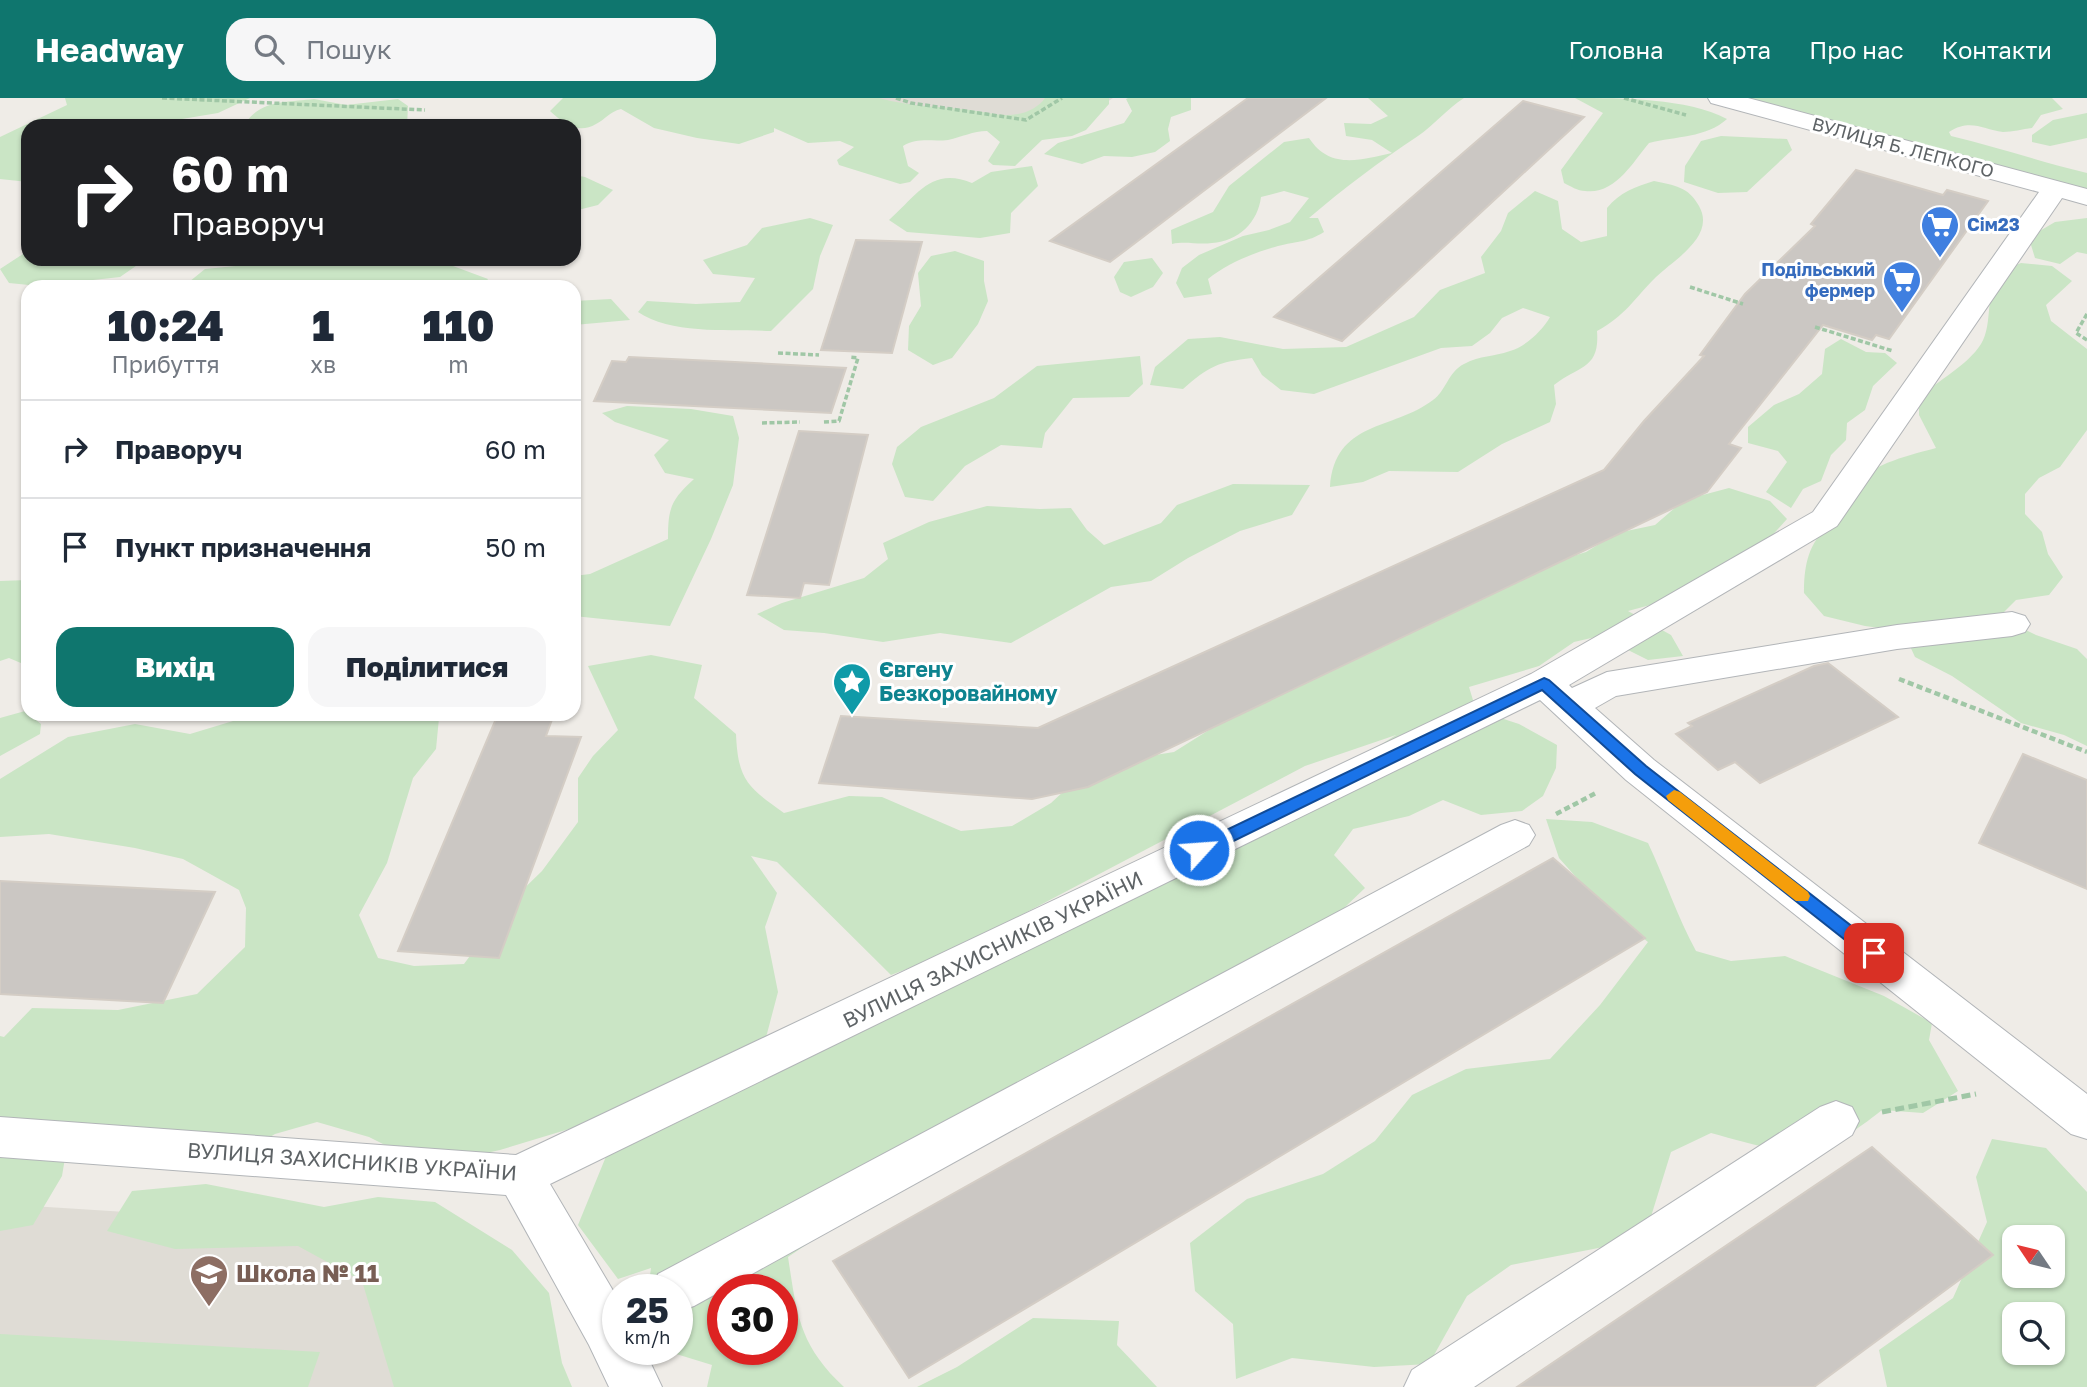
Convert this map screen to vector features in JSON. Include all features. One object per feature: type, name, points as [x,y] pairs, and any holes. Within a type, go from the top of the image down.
[{"type":"street","name":"ВУЛИЦЯ Б. ЛЕПКОГО","points":[[1720,98],[2071,193]]},
{"type":"street","name":"ВУЛИЦЯ ЗАХИСНИКІВ УКРАЇНИ","points":[[0,1138],[520,1176],[1556,695],[1825,519],[1934,364],[2071,193]]},
{"type":"street","points":[[1556,695],[1897,637],[2012,624]]},
{"type":"street","points":[[1556,695],[1640,770],[2087,1120]]},
{"type":"street","points":[[693,1281],[1514,835]]},
{"type":"street","points":[[1430,1387],[1836,1121]]},
{"type":"street","points":[[520,1176],[602,1309]]},
{"type":"street","points":[[627,1365],[636,1387]]},
{"type":"path","points":[[162,98],[425,110]]},
{"type":"path","points":[[896,98],[911,103],[1026,120],[1062,98]]},
{"type":"path","points":[[911,103],[920,98]]},
{"type":"path","points":[[1690,287],[1743,304]]},
{"type":"path","points":[[2087,314],[2076,332],[2087,340]]},
{"type":"path","points":[[1815,327],[1934,364]]},
{"type":"path","points":[[778,353],[819,355]]},
{"type":"path","points":[[824,422],[839,421],[858,358],[849,357]]},
{"type":"path","points":[[762,423],[800,422]]},
{"type":"path","points":[[1826,650],[2087,752]]},
{"type":"path","points":[[1514,835],[1604,789]]},
{"type":"path","points":[[1836,1121],[1982,1093]]},
{"type":"shaded area","points":[[674,98],[1113,98],[1062,132]]},
{"type":"shaded area","name":"Школа № 11","points":[[0,1204],[394,1229],[444,1387],[0,1387]]},
{"type":"green space","points":[[65,98],[250,98],[218,113],[182,119],[38,119],[67,105]]},
{"type":"green space","points":[[563,98],[879,98],[913,105],[1006,115],[1029,111],[1045,98],[1109,98],[1109,104],[1086,130],[1072,136],[1042,140],[1015,166],[993,165],[988,161],[1000,142],[987,131],[948,140],[909,143],[903,146],[908,166],[919,173],[910,182],[900,184],[839,165],[837,160],[854,147],[840,141],[808,143],[774,128],[774,132],[739,144],[697,138],[654,128],[621,109],[589,127],[581,128],[581,119],[561,119],[550,111]]},
{"type":"green space","points":[[1191,98],[1191,110],[1171,117],[1168,129],[1170,141],[1155,152],[1132,157],[1104,156],[1082,164],[1044,154],[1058,143],[1124,123],[1132,111],[1126,99]]},
{"type":"green space","points":[[1368,98],[1464,98],[1424,132],[1362,175],[1309,218],[1318,218],[1324,232],[1307,240],[1278,246],[1241,259],[1208,279],[1212,294],[1184,298],[1176,283],[1182,268],[1199,255],[1243,236],[1290,222],[1309,198],[1284,191],[1261,197],[1256,214],[1246,229],[1222,241],[1172,244],[1171,230],[1213,212],[1229,186],[1284,142],[1309,138],[1326,155],[1336,159],[1357,160],[1392,153],[1372,140],[1346,136],[1344,123],[1371,124],[1388,116]]},
{"type":"green space","points":[[1575,98],[1674,103],[1727,119],[1710,130],[1649,143],[1630,168],[1614,183],[1596,191],[1582,191],[1564,183],[1561,170],[1603,113]]},
{"type":"green space","points":[[1734,98],[2052,98],[2063,109],[2041,115],[2032,128],[2003,132],[1970,125],[1949,132],[1951,136],[2087,173],[2087,194]]},
{"type":"green space","points":[[314,99],[346,105],[398,99],[408,106],[407,119],[249,119],[260,109],[286,102]]},
{"type":"green space","points":[[2087,113],[2087,138],[2050,146],[2032,142],[2032,135],[2053,120]]},
{"type":"green space","points":[[21,127],[21,181],[0,179],[0,137]]},
{"type":"green space","points":[[1721,136],[1787,139],[1792,150],[1747,192],[1718,193],[1684,182],[1685,166],[1701,141]]},
{"type":"green space","points":[[1032,166],[1038,186],[1011,213],[1010,233],[980,238],[907,232],[889,220],[917,193],[936,181],[946,178],[972,183],[991,172]]},
{"type":"green space","points":[[581,176],[613,190],[598,205],[581,209]]},
{"type":"green space","points":[[1654,181],[1680,188],[1695,200],[1703,217],[1698,237],[1622,313],[1597,331],[1592,360],[1554,385],[1556,404],[1550,422],[1502,444],[1458,472],[1389,471],[1363,482],[1330,487],[1334,465],[1342,450],[1354,438],[1433,400],[1454,372],[1464,364],[1522,346],[1550,317],[1523,308],[1502,318],[1490,333],[1472,346],[1441,348],[1314,394],[1281,390],[1262,375],[1252,358],[1214,366],[1183,389],[1150,385],[1155,367],[1188,339],[1220,337],[1283,349],[1346,347],[1414,317],[1440,290],[1485,273],[1481,257],[1501,231],[1508,213],[1535,191],[1558,201],[1562,229],[1581,242],[1607,236],[1607,208],[1612,202],[1634,188]]},
{"type":"green space","points":[[810,218],[833,225],[820,256],[813,289],[771,331],[684,328],[638,312],[647,301],[696,304],[740,302],[755,278],[713,274],[703,260],[747,245],[762,228]]},
{"type":"green space","points":[[2087,218],[2087,254],[2077,252],[2060,264],[2035,258],[2031,236],[2055,222]]},
{"type":"green space","points":[[955,251],[984,261],[988,301],[978,324],[952,358],[933,365],[908,350],[909,326],[921,306],[918,273],[931,256]]},
{"type":"green space","points":[[21,255],[21,266],[136,266],[120,277],[93,280],[21,280],[21,284],[9,283],[0,269]]},
{"type":"green space","points":[[1152,258],[1163,273],[1153,287],[1131,297],[1120,292],[1114,277],[1124,262]]},
{"type":"green space","points":[[2021,263],[2052,266],[2072,281],[2046,305],[2051,321],[2087,349],[2087,430],[2060,467],[2039,478],[2025,494],[2025,514],[2042,532],[2048,554],[2063,577],[2049,595],[2016,600],[1999,617],[2036,635],[2077,649],[2087,659],[2087,746],[2064,735],[2021,723],[1952,676],[1915,657],[1903,631],[1865,626],[1824,616],[1804,593],[1806,567],[1814,543],[1825,529],[1843,517],[1858,483],[1864,476],[1882,465],[1936,448],[1919,415],[1919,398],[1975,352],[1985,336],[1996,278],[2003,271]]},
{"type":"green space","points":[[236,266],[453,266],[488,279],[191,280],[205,269]]},
{"type":"green space","points":[[611,299],[630,320],[581,324],[581,301]]},
{"type":"green space","points":[[1841,339],[1866,352],[1885,353],[1897,363],[1873,386],[1865,410],[1847,423],[1846,440],[1831,455],[1821,481],[1803,489],[1791,508],[1766,492],[1787,462],[1778,451],[1748,443],[1748,427],[1774,405],[1799,394],[1822,374],[1825,349]]},
{"type":"green space","points":[[1140,356],[1143,384],[1129,397],[1073,398],[1045,433],[1042,448],[1001,445],[965,466],[933,501],[905,497],[892,464],[897,447],[921,427],[994,398],[1037,366]]},
{"type":"green space","points":[[627,406],[691,409],[733,416],[739,438],[733,485],[670,626],[581,617],[581,575],[590,574],[668,539],[672,505],[694,479],[665,473],[654,455],[669,440],[615,422],[602,413]]},
{"type":"green space","points":[[1233,484],[1310,485],[1292,515],[1240,531],[1151,581],[1111,587],[1011,643],[940,633],[883,642],[784,630],[757,614],[782,603],[864,578],[888,559],[883,543],[929,522],[987,506],[1071,508],[1087,530],[1104,545],[1161,523],[1177,505]]},
{"type":"green space","points":[[1729,488],[1770,501],[1787,519],[1758,551],[1680,597],[1628,611],[1671,635],[1683,656],[1648,660],[1600,636],[1574,642],[1539,666],[1469,687],[1476,710],[1519,724],[1557,745],[1556,768],[1543,796],[1522,811],[1481,815],[1443,800],[1409,816],[1353,829],[1334,855],[1365,888],[1344,908],[1330,934],[852,1214],[788,1257],[791,1274],[707,1274],[707,1363],[693,1359],[693,1274],[650,1274],[651,1268],[633,1274],[614,1274],[578,1225],[607,1154],[1333,775],[1396,735],[1305,766],[951,952],[891,975],[777,862],[751,856],[777,893],[765,927],[778,992],[764,1045],[599,1120],[500,1150],[427,1166],[369,1137],[317,1122],[275,1134],[232,1160],[70,1128],[62,1176],[33,1225],[0,1231],[0,1036],[4,1037],[32,1008],[118,1010],[197,994],[245,947],[246,908],[239,890],[183,859],[49,834],[0,837],[0,779],[68,737],[135,724],[190,734],[233,721],[439,721],[436,749],[413,778],[387,863],[359,915],[378,958],[414,966],[464,964],[508,904],[542,871],[578,822],[578,778],[593,756],[618,730],[588,666],[651,655],[702,665],[694,698],[736,734],[739,763],[747,781],[784,813],[849,796],[882,797],[961,831],[1012,826],[1051,803],[1092,765],[1174,752],[1220,723],[1547,564],[1586,552],[1617,533],[1655,525],[1684,500]]},
{"type":"green space","points":[[21,580],[21,663],[9,658],[0,661],[0,581]]},
{"type":"green space","points":[[21,712],[21,721],[37,721],[41,724],[40,734],[0,756],[0,718]]},
{"type":"green space","points":[[1546,819],[1592,822],[1648,843],[1696,951],[1731,961],[1785,956],[1884,996],[1932,1023],[1929,1040],[1958,1091],[1923,1113],[1882,1110],[1843,1137],[1817,1148],[1776,1149],[1711,1133],[1671,1152],[1649,1223],[1624,1243],[1511,1265],[1467,1296],[1429,1364],[1374,1367],[1292,1358],[1236,1379],[1233,1324],[1195,1291],[1190,1243],[1247,1199],[1323,1174],[1375,1141],[1412,1095],[1466,1069],[1550,1059],[1600,1005],[1648,942],[1599,903],[1559,858]]},
{"type":"green space","points":[[1992,1139],[2046,1148],[2087,1192],[2087,1387],[1887,1387],[1879,1350],[1953,1298],[1987,1222],[1976,1177]]},
{"type":"green space","points":[[206,1184],[324,1207],[378,1197],[435,1202],[512,1250],[549,1293],[562,1363],[572,1387],[394,1387],[362,1281],[298,1246],[175,1249],[107,1231],[132,1191]]},
{"type":"green space","points":[[798,1313],[809,1343],[829,1372],[844,1387],[707,1387],[712,1365],[798,1365]]},
{"type":"green space","points":[[1033,1318],[1119,1321],[1117,1345],[1157,1387],[917,1387],[957,1367]]},
{"type":"green space","points":[[0,1334],[320,1352],[308,1387],[0,1387]]},
{"type":"building","points":[[1248,98],[1326,98],[1110,262],[1050,241]]},
{"type":"building","points":[[1523,101],[1584,117],[1342,341],[1274,317]]},
{"type":"building","points":[[1856,170],[1943,195],[1947,190],[1988,201],[1889,339],[1876,335],[1872,340],[1823,325],[1729,444],[1741,448],[1707,492],[1088,787],[1032,799],[819,783],[841,716],[1038,728],[1604,470],[1644,421],[1704,356],[1700,355],[1745,294],[1815,226],[1811,224]]},
{"type":"building","points":[[856,240],[922,242],[892,353],[821,350]]},
{"type":"building","points":[[629,357],[846,368],[831,413],[594,401],[612,361],[626,362]]},
{"type":"building","points":[[799,431],[868,435],[829,585],[804,583],[800,598],[747,595]]},
{"type":"building","points":[[1828,663],[1898,717],[1760,783],[1735,762],[1718,770],[1676,734],[1692,726],[1688,723],[1814,666]]},
{"type":"building","points":[[495,721],[551,721],[546,736],[581,737],[499,958],[398,951]]},
{"type":"building","points":[[2023,754],[2087,780],[2087,889],[1979,843]]},
{"type":"building","points":[[1553,858],[1645,938],[909,1378],[833,1261]]},
{"type":"building","points":[[0,881],[215,892],[163,1003],[0,994]]},
{"type":"building","points":[[1872,1147],[1993,1255],[1814,1387],[1517,1387]]},
{"type":"slow traffic","points":[[1674,796],[1802,896]]},
{"type":"place","name":"Сім23","points":[[1940,259]]},
{"type":"place","name":"Подільський фермер","points":[[1902,314]]},
{"type":"place","name":"Євгену Безкоровайному","points":[[852,716]]},
{"type":"place","name":"Школа № 11","points":[[209,1308]]},
{"type":"route","points":[[1199,850],[1544,683],[1640,770],[1874,953]]}]
